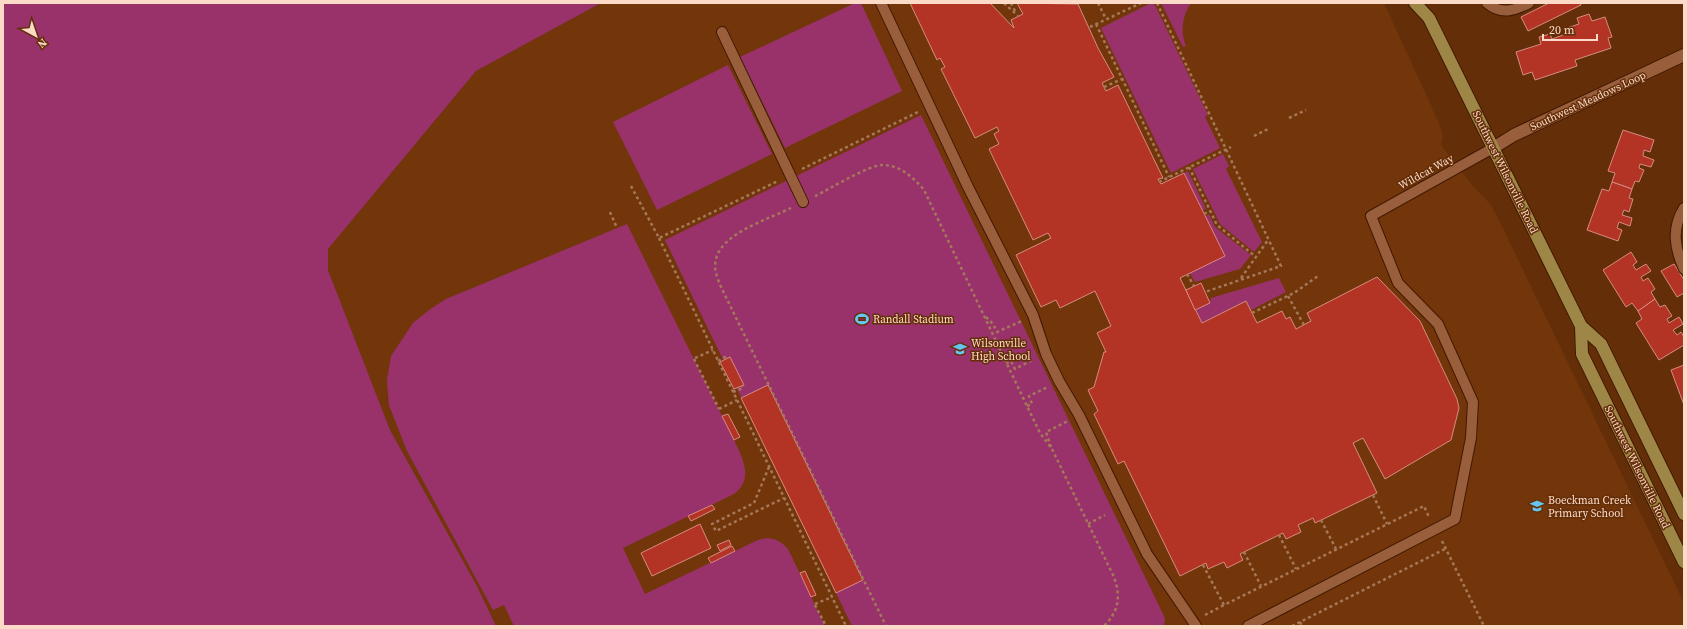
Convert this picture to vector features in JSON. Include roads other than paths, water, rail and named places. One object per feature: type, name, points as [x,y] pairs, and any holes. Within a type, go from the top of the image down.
[{"type":"main road","name":"Southwest Wilsonville Road","points":[[1415,3],[1429,18],[1581,326],[1601,344],[1684,514]]},
{"type":"main road","name":"Southwest Wilsonville Road","points":[[1428,3],[1429,18]]},
{"type":"main road","name":"Southwest Wilsonville Road","points":[[1581,326],[1582,354],[1684,562]]},
{"type":"street","name":"Southwest Meadows Loop","points":[[1494,148],[1514,134],[1684,56]]},
{"type":"lane","points":[[881,3],[968,187],[1033,315],[1046,354],[1059,381],[1079,415],[1147,554],[1194,624]]},
{"type":"lane","points":[[1487,3],[1495,10],[1506,11],[1529,3]]},
{"type":"lane","points":[[722,32],[803,202]]},
{"type":"lane","name":"Wildcat Way","points":[[1248,626],[1455,519],[1471,438],[1473,402],[1438,324],[1398,283],[1371,216],[1494,148]]},
{"type":"lane","points":[[1684,208],[1679,216],[1675,233],[1676,252],[1684,269]]},
{"type":"place","name":"Randall Stadium","points":[[862,319]]},
{"type":"place","name":"Wilsonville High School","points":[[960,349]]},
{"type":"place","name":"Boeckman Creek Primary School","points":[[1537,506]]}]
